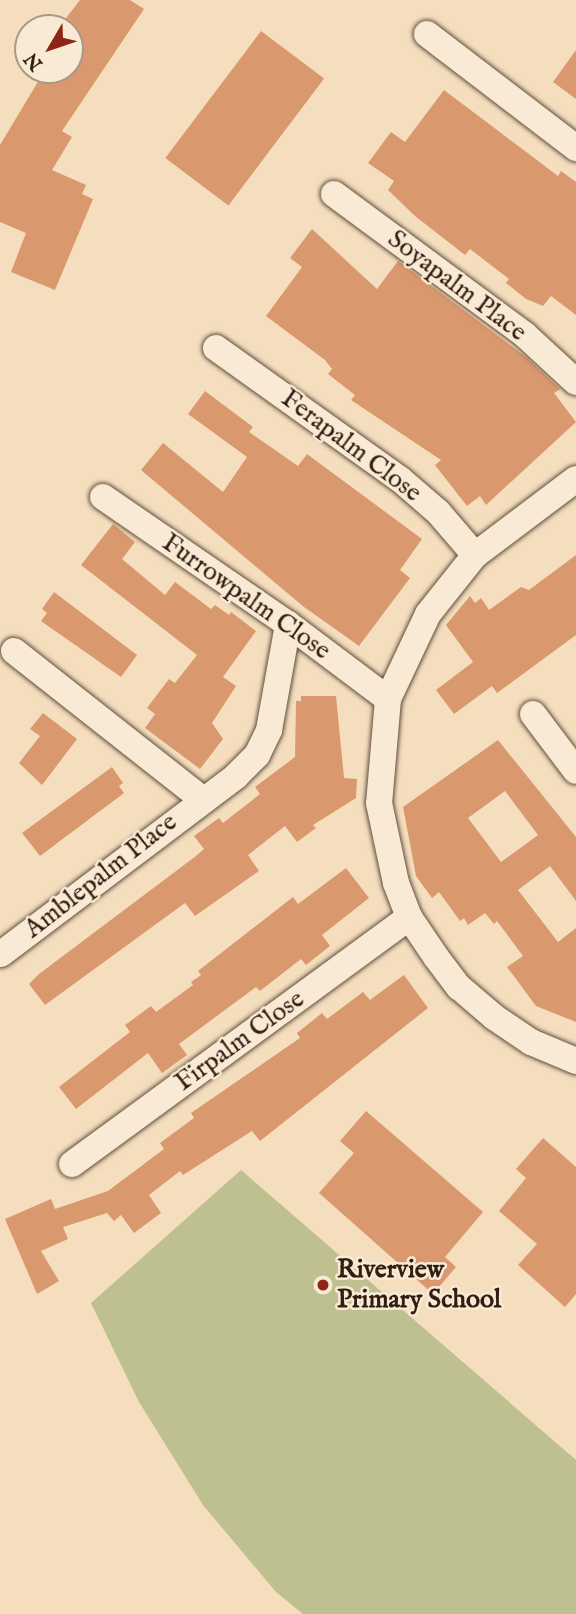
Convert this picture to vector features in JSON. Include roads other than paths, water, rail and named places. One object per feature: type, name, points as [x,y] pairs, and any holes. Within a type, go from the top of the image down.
[{"type":"street","points":[[427,34],[576,148]]},
{"type":"street","name":"Soyapalm Place","points":[[334,194],[525,335],[576,382]]},
{"type":"street","name":"Ferapalm Close","points":[[216,348],[401,480],[438,512],[475,555]]},
{"type":"street","points":[[576,479],[475,555],[428,614],[388,699],[379,803],[396,883],[409,917],[460,987],[494,1017],[531,1042],[576,1060]]},
{"type":"street","name":"Furrowpalm Close","points":[[103,497],[288,624],[388,699]]},
{"type":"street","name":"Amblepalm Place","points":[[1,954],[201,798],[236,776],[257,755],[269,730],[288,624]]},
{"type":"street","name":"Amblepalm Place","points":[[14,651],[201,798]]},
{"type":"street","points":[[533,714],[576,771]]},
{"type":"street","name":"Firpalm Close","points":[[72,1164],[409,917]]},
{"type":"place","name":"Riverview Primary School","points":[[323,1285]]}]
